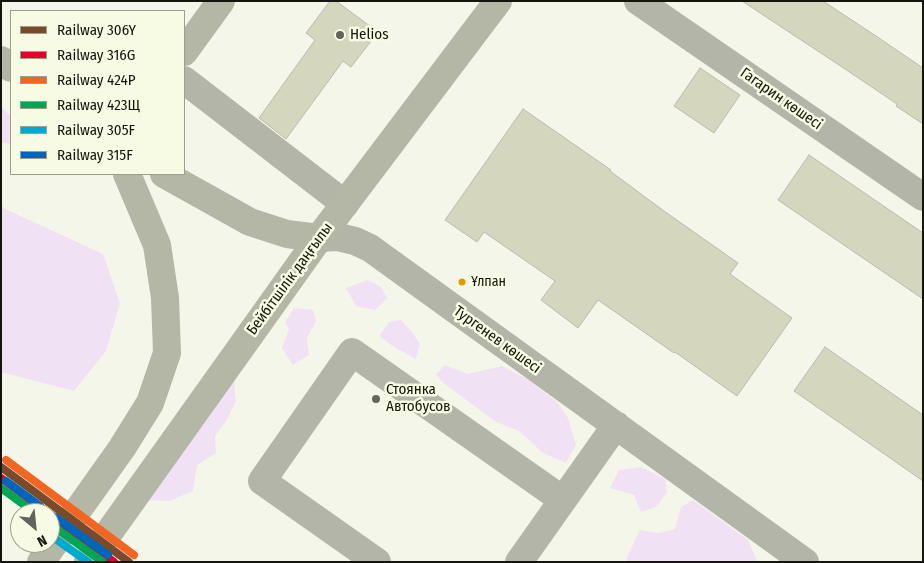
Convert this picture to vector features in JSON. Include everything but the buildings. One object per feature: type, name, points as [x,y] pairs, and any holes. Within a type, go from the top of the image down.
[{"type":"main road","points":[[185,51],[221,1]]},
{"type":"main road","name":"Бейбітшілік даңғылы","points":[[88,562],[319,238],[498,1]]},
{"type":"main road","points":[[41,562],[122,448],[150,403],[167,353],[165,298],[158,245],[127,175]]},
{"type":"main road","name":"Тургенев көшесі","points":[[166,175],[250,222],[287,234],[319,238]]},
{"type":"street","name":"Гагарин көшесі","points":[[638,1],[923,197]]},
{"type":"street","points":[[185,81],[345,204]]},
{"type":"street","name":"Тургенев көшесі","points":[[319,238],[338,237],[355,241],[370,248],[798,559]]},
{"type":"street","points":[[376,562],[262,481],[352,352],[563,500]]},
{"type":"street","points":[[519,562],[616,425]]},
{"type":"shaded area","points":[[1,106],[10,114],[10,144],[1,142]]},
{"type":"shaded area","points":[[1,205],[5,209],[103,254],[120,303],[106,351],[74,391],[1,372]]},
{"type":"shaded area","points":[[368,280],[381,287],[387,298],[375,310],[356,306],[346,288]]},
{"type":"shaded area","points":[[294,308],[313,310],[316,321],[307,338],[309,355],[293,365],[282,348],[289,329],[285,322]]},
{"type":"shaded area","points":[[401,320],[420,344],[416,359],[379,336],[389,322]]},
{"type":"shaded area","points":[[445,365],[468,374],[502,366],[529,380],[557,402],[568,418],[576,445],[566,463],[543,453],[519,431],[496,422],[442,382],[436,374]]},
{"type":"shaded area","points":[[234,381],[236,401],[226,421],[215,436],[216,453],[197,465],[193,491],[169,501],[144,500]]},
{"type":"shaded area","points":[[641,467],[665,479],[667,492],[656,507],[641,512],[634,495],[610,488],[619,470]]},
{"type":"shaded area","points":[[693,500],[748,540],[758,562],[626,562],[640,530],[659,533],[675,529],[681,507]]},
{"type":"rail line","name":"424Р","points":[[6,460],[134,555]]},
{"type":"rail line","name":"306Y","points":[[1,467],[129,562]]},
{"type":"rail line","name":"316G","points":[[1,478],[35,503]]},
{"type":"rail line","name":"315F","points":[[6,481],[36,503]]},
{"type":"rail line","name":"423Щ","points":[[1,488],[21,503]]},
{"type":"rail line","name":"315F","points":[[60,521],[108,555]]},
{"type":"rail line","name":"316G","points":[[60,522],[114,562]]},
{"type":"rail line","name":"423Щ","points":[[60,531],[103,562]]},
{"type":"rail line","name":"305F","points":[[60,542],[88,562]]},
{"type":"place","name":"Helios","points":[[340,35]]},
{"type":"place","name":"Ұлпан","points":[[462,282]]},
{"type":"place","name":"Стоянка Автобусов","points":[[376,399]]}]
